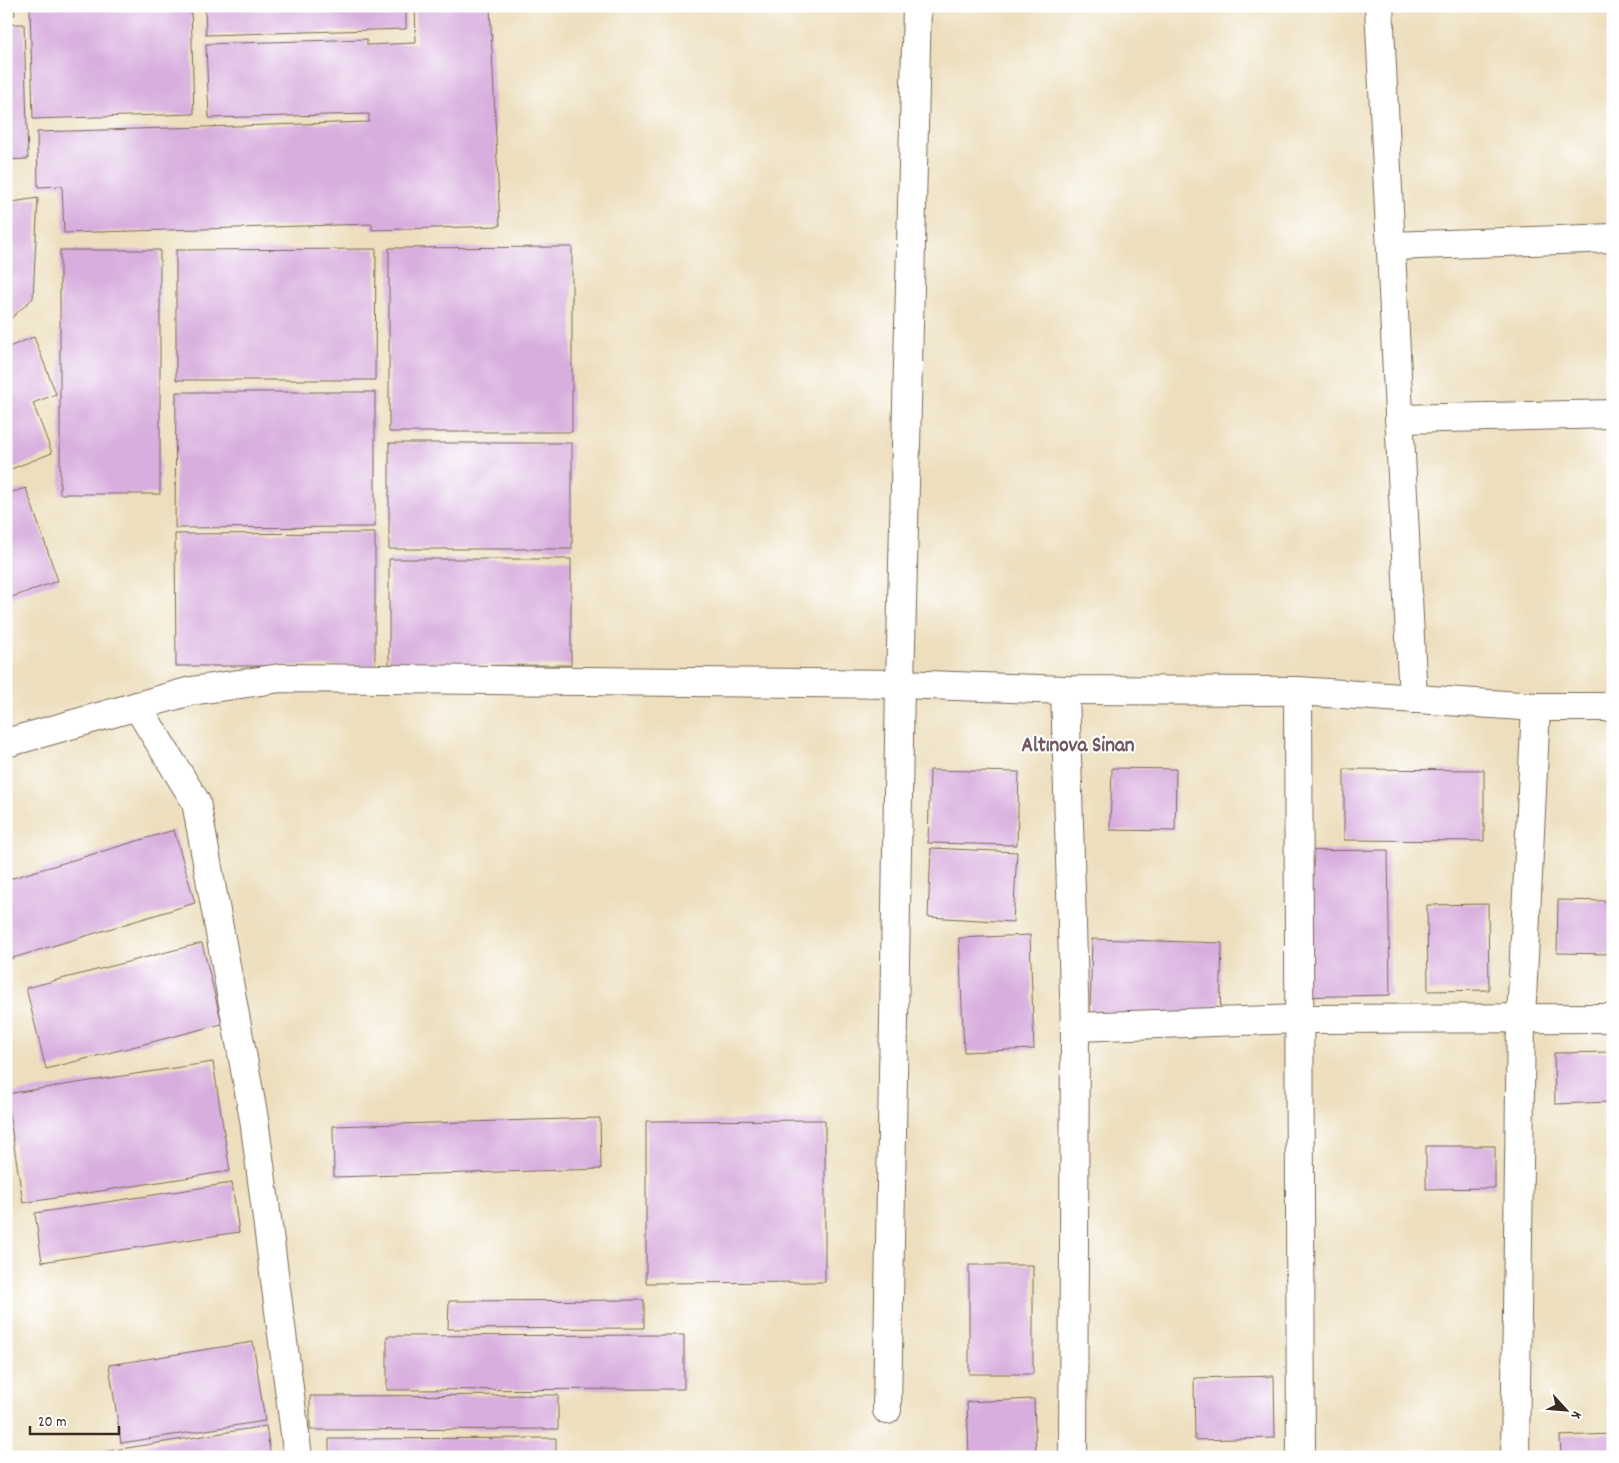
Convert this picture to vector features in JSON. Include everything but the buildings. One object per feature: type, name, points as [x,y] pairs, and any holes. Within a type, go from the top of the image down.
[{"type":"street","points":[[888,1410],[900,684],[918,6]]},
{"type":"street","points":[[1379,6],[1413,699]]},
{"type":"street","points":[[1391,246],[1613,238]]},
{"type":"street","points":[[1400,419],[1613,414]]},
{"type":"street","points":[[6,744],[191,690],[281,678],[900,684],[1064,690],[1298,690],[1536,708],[1613,707]]},
{"type":"street","points":[[1064,690],[1075,1027],[1073,1457]]},
{"type":"street","points":[[1298,690],[1301,1457]]},
{"type":"street","points":[[137,706],[196,802],[254,1119],[298,1457]]},
{"type":"street","points":[[1515,1457],[1521,1019],[1536,708]]},
{"type":"street","points":[[1075,1027],[1300,1019],[1613,1018]]},
{"type":"district","name":"Altınova Sinan","points":[[1078,747]]}]
